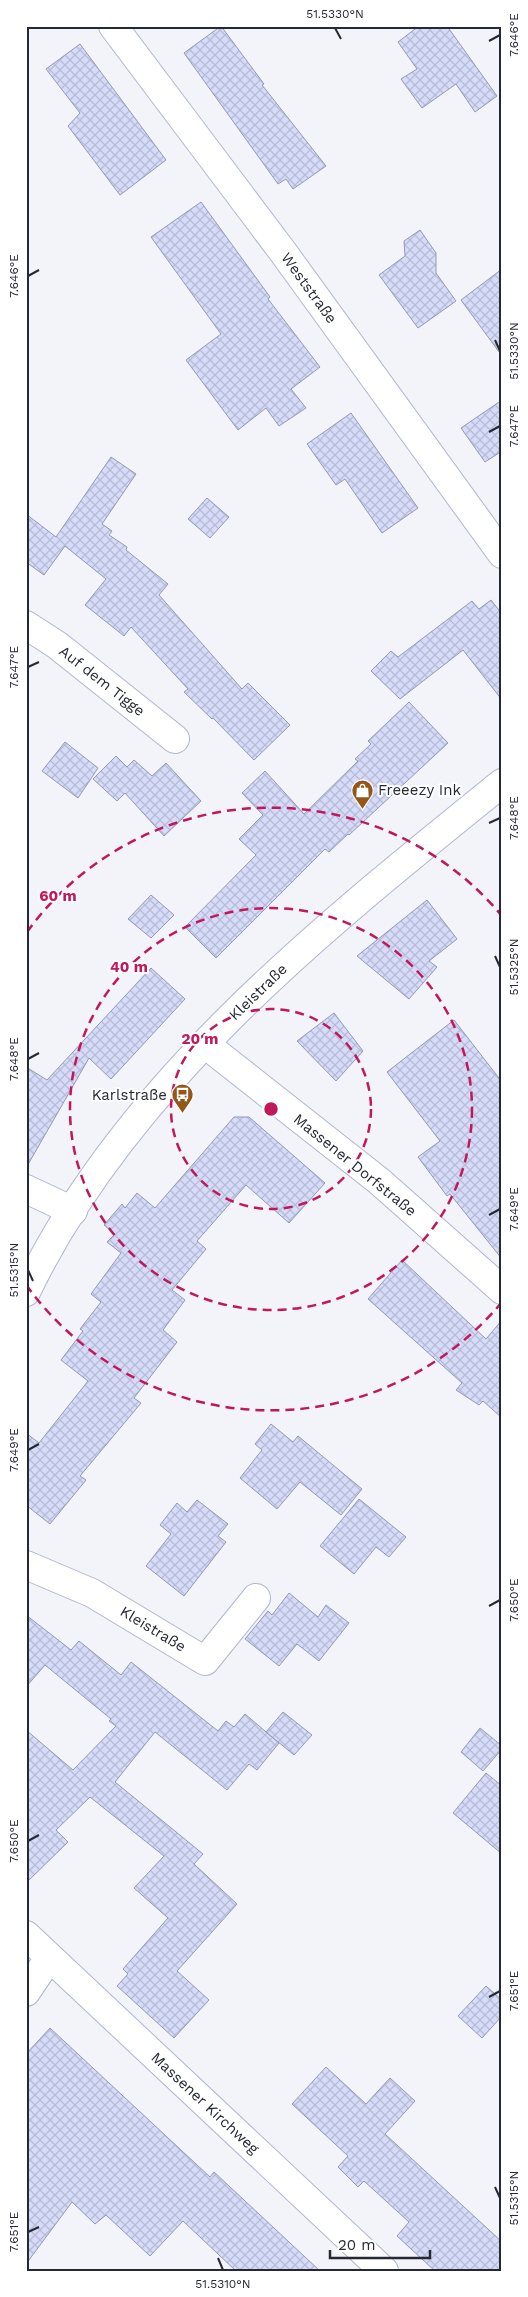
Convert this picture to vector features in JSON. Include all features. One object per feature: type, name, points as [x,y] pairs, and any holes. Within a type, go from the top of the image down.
[{"type":"street","name":"Weststraße","points":[[113,26],[283,252],[502,554]]},
{"type":"street","name":"Auf dem Tigge","points":[[26,625],[57,645],[175,739]]},
{"type":"street","name":"Kleistraße","points":[[26,1292],[94,1177],[148,1106],[205,1044],[278,972],[417,852],[502,782]]},
{"type":"street","name":"Massener Dorfstraße","points":[[205,1044],[379,1181],[502,1290]]},
{"type":"street","points":[[26,1189],[73,1211]]},
{"type":"street","name":"Kleistraße","points":[[26,1565],[92,1594],[205,1661],[256,1598]]},
{"type":"street","name":"Massener Kirchweg","points":[[26,1935],[384,2271]]},
{"type":"street","points":[[26,1992],[49,1958]]},
{"type":"building","points":[[221,26],[264,84],[262,85],[326,166],[293,189],[286,179],[278,184],[184,53]]},
{"type":"building","points":[[419,26],[447,26],[497,96],[475,112],[456,84],[422,108],[401,79],[417,69],[398,42]]},
{"type":"building","points":[[80,44],[166,160],[120,195],[68,126],[80,113],[46,69]]},
{"type":"building","points":[[201,202],[270,297],[268,299],[320,367],[291,389],[306,408],[279,426],[266,408],[238,430],[186,360],[221,334],[151,237]]},
{"type":"building","points":[[420,230],[436,253],[436,273],[456,301],[418,328],[379,275],[405,256],[404,241]]},
{"type":"building","points":[[502,269],[502,356],[461,300]]},
{"type":"building","points":[[502,400],[502,451],[485,462],[461,428]]},
{"type":"building","points":[[351,413],[418,508],[382,533],[345,479],[336,485],[307,444]]},
{"type":"building","points":[[111,457],[136,474],[102,524],[112,531],[109,535],[127,547],[126,550],[168,584],[159,595],[242,689],[248,683],[290,725],[254,760],[213,718],[184,692],[188,689],[131,627],[124,636],[85,605],[106,579],[65,546],[44,575],[26,562],[26,514],[56,537]]},
{"type":"building","points":[[207,498],[229,517],[210,538],[188,519]]},
{"type":"building","points":[[491,600],[502,614],[502,700],[463,650],[400,699],[371,671],[391,651],[398,657],[472,601],[479,609]]},
{"type":"building","points":[[409,702],[448,743],[349,835],[329,852],[325,849],[216,958],[185,927],[256,855],[239,839],[263,815],[242,793],[265,771],[304,814],[358,761],[355,759],[371,744],[368,741]]},
{"type":"building","points":[[65,742],[98,768],[78,798],[42,771]]},
{"type":"building","points":[[116,756],[127,767],[134,760],[152,776],[166,763],[201,801],[164,836],[125,793],[117,801],[93,779]]},
{"type":"building","points":[[151,895],[174,915],[151,938],[128,919]]},
{"type":"building","points":[[427,900],[457,939],[429,961],[437,967],[409,999],[357,956]]},
{"type":"building","points":[[151,968],[185,999],[111,1079],[89,1058],[26,1168],[26,1067],[47,1080]]},
{"type":"building","points":[[334,1013],[363,1051],[336,1081],[297,1041]]},
{"type":"building","points":[[454,1020],[502,1082],[502,1259],[450,1194],[447,1196],[418,1157],[440,1141],[387,1072]]},
{"type":"building","points":[[234,1117],[249,1117],[325,1183],[289,1223],[246,1185],[197,1241],[206,1249],[172,1290],[185,1300],[163,1330],[177,1342],[134,1398],[141,1403],[80,1476],[86,1480],[50,1524],[26,1505],[26,1433],[39,1443],[88,1381],[61,1360],[83,1331],[80,1329],[101,1302],[91,1294],[121,1253],[107,1242],[115,1234],[104,1225],[122,1204],[125,1208],[137,1193],[155,1208]]},
{"type":"building","points":[[402,1260],[486,1339],[502,1320],[502,1418],[483,1401],[479,1405],[456,1390],[462,1383],[368,1299]]},
{"type":"building","points":[[271,1424],[293,1442],[298,1436],[362,1489],[341,1515],[300,1482],[277,1509],[240,1478],[262,1450],[255,1444]]},
{"type":"building","points":[[359,1499],[406,1537],[389,1557],[376,1547],[354,1574],[320,1546]]},
{"type":"building","points":[[197,1500],[228,1524],[218,1536],[226,1542],[184,1596],[146,1566],[171,1534],[160,1525],[177,1503],[187,1512]]},
{"type":"building","points":[[289,1593],[318,1617],[326,1605],[349,1623],[319,1661],[297,1644],[279,1666],[245,1639],[268,1611],[272,1615]]},
{"type":"building","points":[[26,1615],[71,1650],[79,1641],[121,1675],[131,1662],[218,1731],[226,1721],[234,1727],[245,1714],[279,1743],[257,1770],[249,1764],[227,1790],[155,1732],[115,1782],[203,1854],[194,1864],[237,1904],[177,1971],[209,2000],[174,2038],[117,1986],[128,1974],[123,1969],[168,1918],[134,1888],[164,1856],[90,1797],[56,1830],[68,1842],[26,1883],[26,1730],[73,1770],[116,1726],[109,1721],[111,1719],[45,1665],[26,1687]]},
{"type":"building","points":[[283,1712],[312,1735],[294,1755],[266,1732]]},
{"type":"building","points":[[480,1728],[502,1746],[502,1749],[483,1771],[461,1752]]},
{"type":"building","points":[[486,1773],[502,1786],[502,1854],[453,1813]]},
{"type":"building","points":[[486,1986],[502,2000],[502,2016],[482,2038],[458,2016]]},
{"type":"building","points":[[50,2028],[210,2177],[214,2172],[320,2271],[236,2271],[183,2221],[150,2256],[106,2215],[95,2224],[72,2202],[26,2264],[26,2054]]},
{"type":"building","points":[[326,2067],[366,2104],[390,2078],[415,2101],[385,2134],[502,2242],[502,2271],[435,2271],[397,2236],[409,2222],[364,2181],[358,2187],[338,2167],[348,2156],[292,2104]]},
{"type":"place","name":"Freeezy Ink","points":[[362,809]]},
{"type":"place","name":"Karlstraße","points":[[183,1114]]}]
